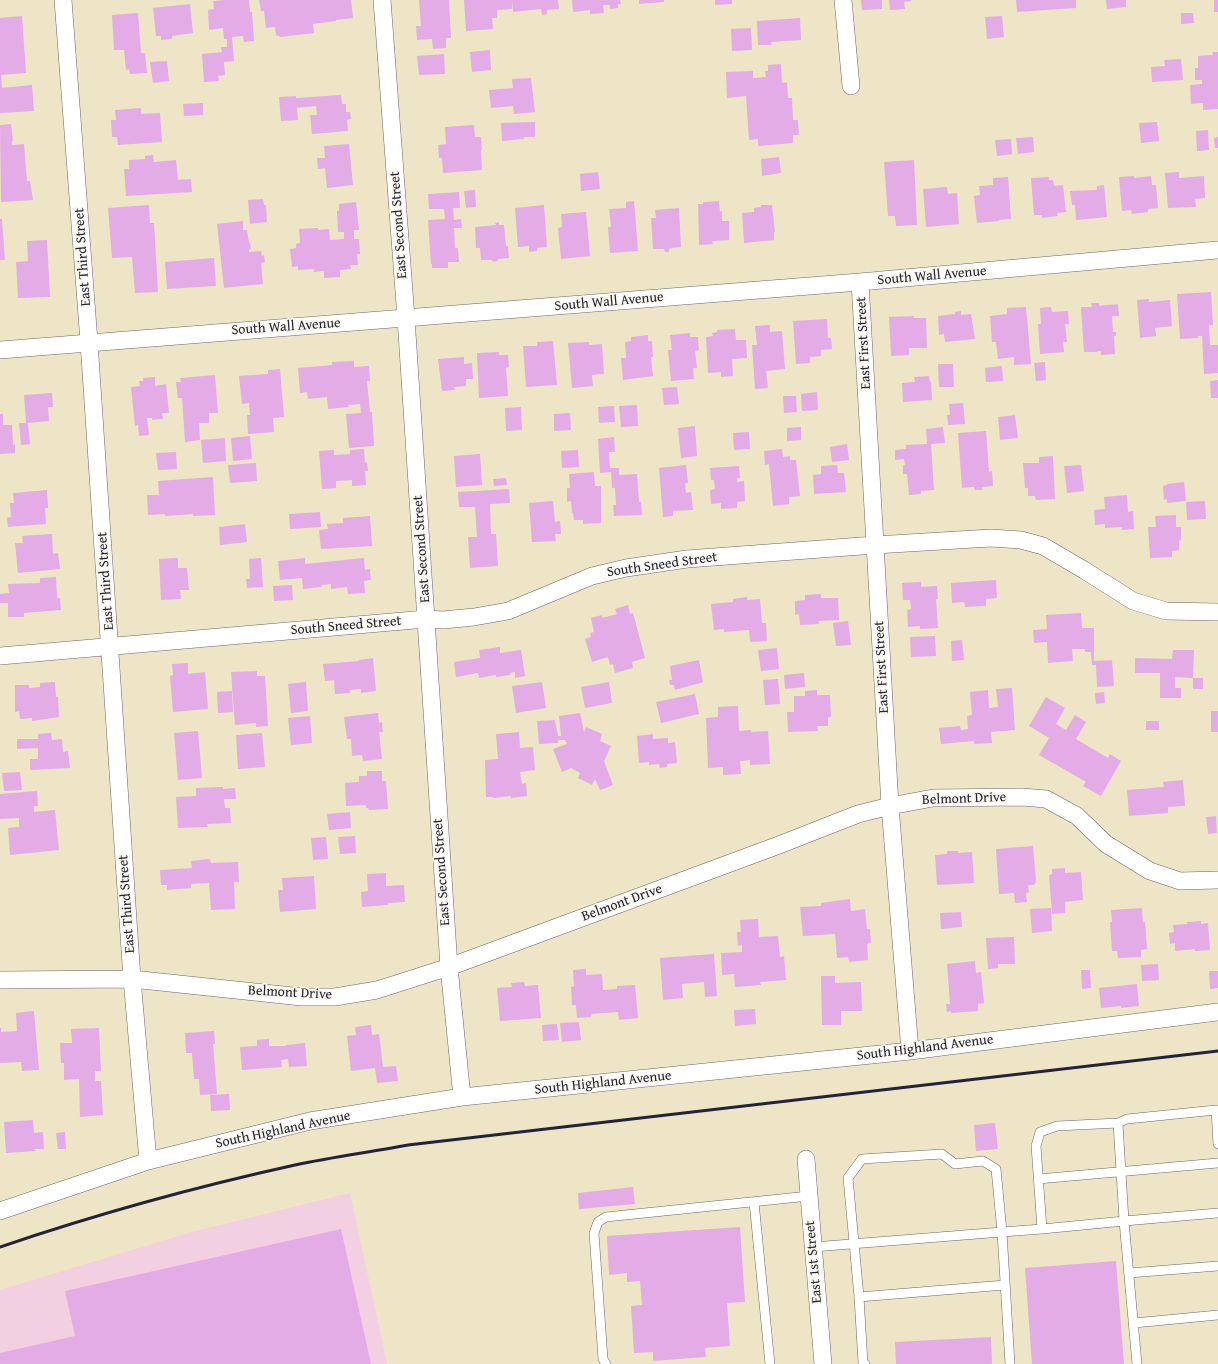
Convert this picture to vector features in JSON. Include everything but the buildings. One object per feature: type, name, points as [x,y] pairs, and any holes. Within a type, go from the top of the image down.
[{"type":"street","name":"East Third Street","points":[[63,0],[89,342],[132,979],[148,1161]]},
{"type":"street","name":"East Second Street","points":[[382,0],[406,318],[448,967],[462,1097]]},
{"type":"street","points":[[843,0],[851,86]]},
{"type":"street","name":"South Wall Avenue","points":[[0,350],[860,282],[1218,250]]},
{"type":"street","name":"East First Street","points":[[860,282],[890,806],[910,1051]]},
{"type":"street","name":"South Sneed Street","points":[[0,656],[426,619],[443,620],[474,617],[508,611],[592,576],[626,568],[687,560],[875,544],[991,538],[1021,540],[1043,546],[1133,601],[1166,611],[1218,612]]},
{"type":"street","name":"Belmont Drive","points":[[0,980],[132,979],[302,997],[336,997],[377,990],[448,967],[779,845],[858,814],[933,798],[1022,797],[1046,800],[1077,816],[1106,844],[1150,871],[1180,882],[1218,880]]},
{"type":"street","name":"South Highland Avenue","points":[[0,1211],[148,1161],[310,1121],[462,1097],[910,1051],[1218,1012]]},
{"type":"street","name":"East 1st Street","points":[[806,1159],[823,1364]]},
{"type":"lane","points":[[1042,1229],[1036,1146],[1040,1132],[1057,1126],[1118,1123],[1128,1119],[1217,1110],[1218,1144]]},
{"type":"lane","points":[[1118,1123],[1124,1221],[1137,1364]]},
{"type":"lane","points":[[865,1364],[848,1178],[862,1159],[942,1154],[954,1164],[983,1161],[996,1169],[1002,1232],[1010,1364]]},
{"type":"lane","points":[[1038,1179],[1218,1163]]},
{"type":"lane","points":[[606,1364],[603,1359],[594,1233],[598,1222],[606,1217],[809,1196]]},
{"type":"lane","points":[[754,1202],[770,1364]]},
{"type":"lane","points":[[813,1247],[1218,1214]]},
{"type":"lane","points":[[1129,1273],[1218,1266]]},
{"type":"lane","points":[[859,1297],[1005,1285]]},
{"type":"lane","points":[[1134,1323],[1218,1315]]},
{"type":"shaded area","points":[[350,1193],[387,1364],[0,1364],[0,1290],[192,1232]]},
{"type":"railway","points":[[0,1247],[110,1212],[220,1182],[309,1162],[408,1145],[1218,1051]]}]
